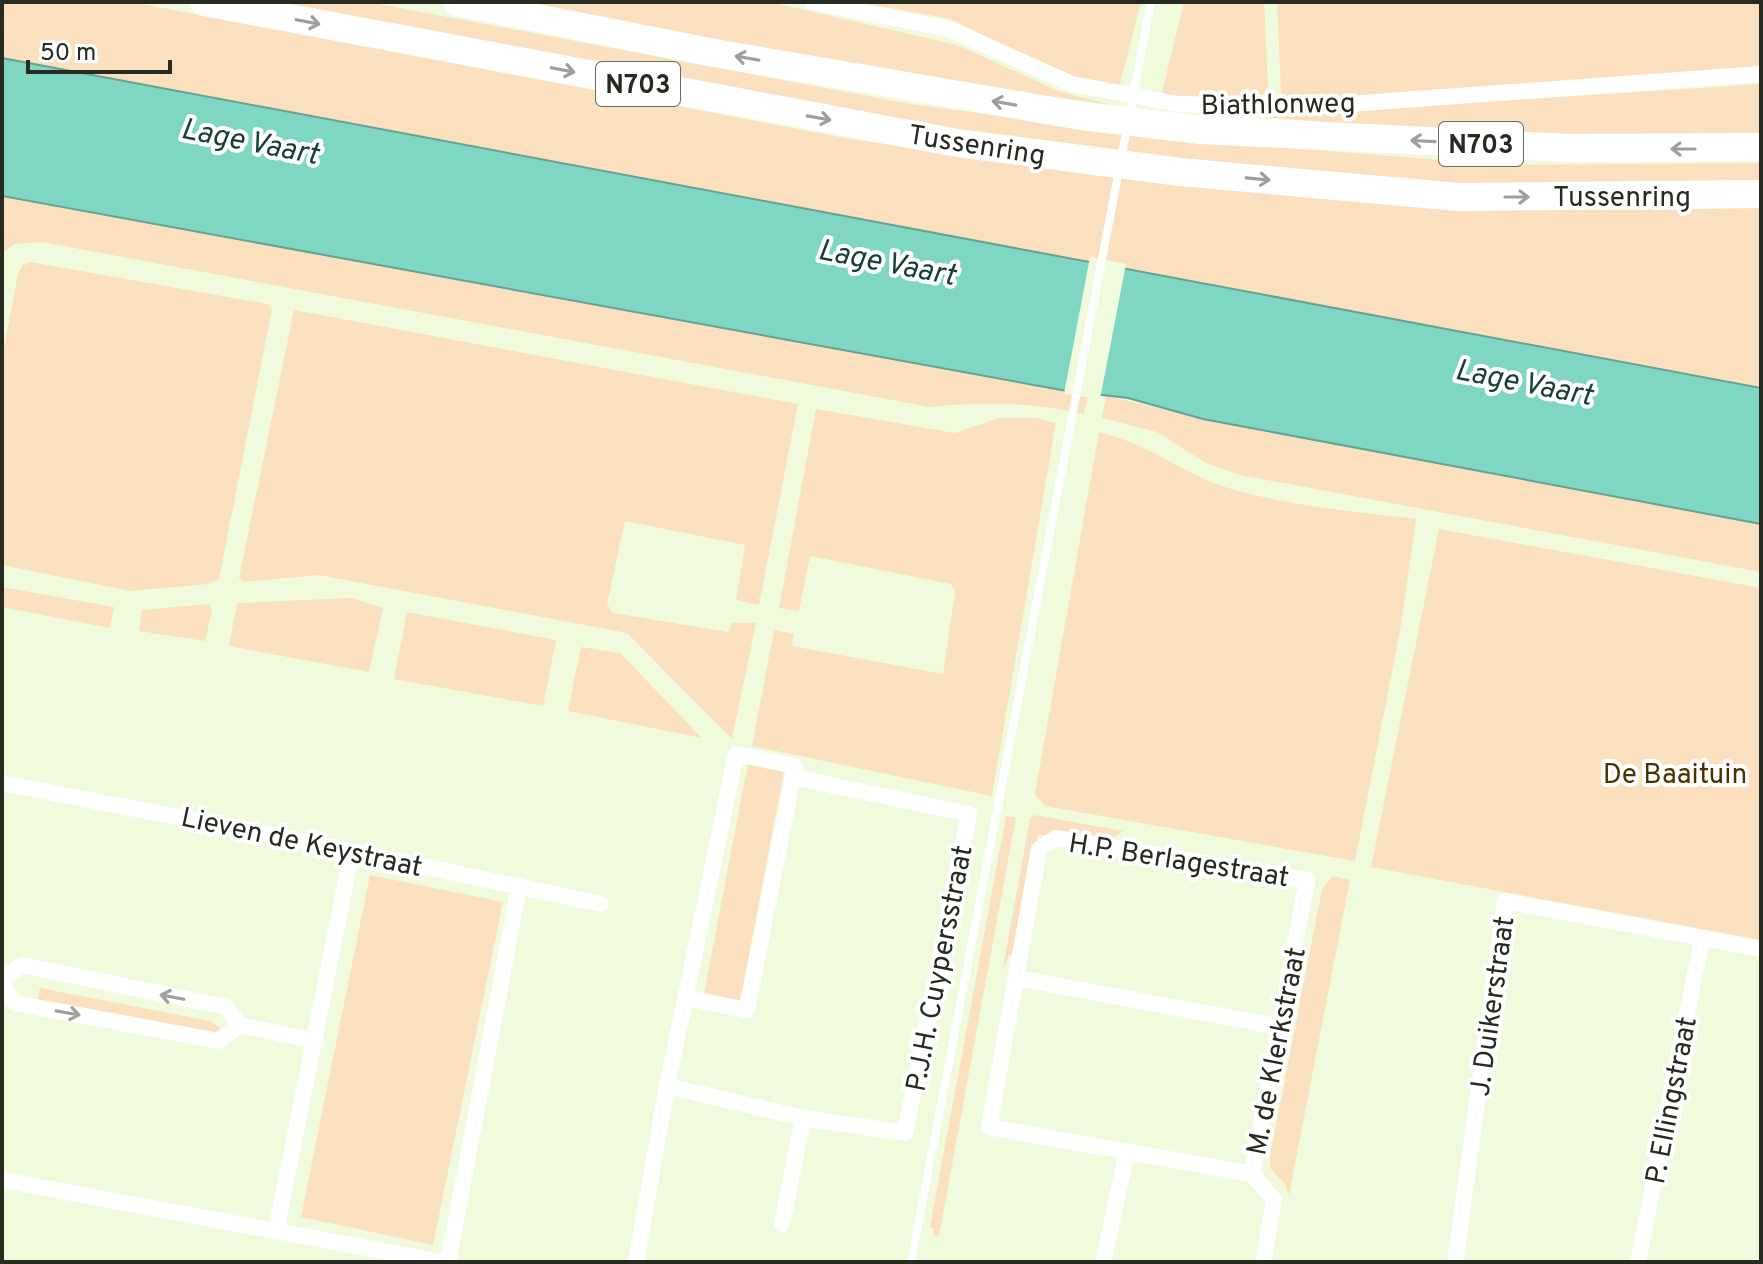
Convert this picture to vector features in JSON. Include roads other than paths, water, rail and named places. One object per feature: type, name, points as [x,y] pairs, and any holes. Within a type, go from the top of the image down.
[{"type":"highway","name":"Tussenring","points":[[204,2],[957,143],[1180,172],[1458,197],[1761,194]]},
{"type":"highway","name":"Tussenring","points":[[457,2],[709,52],[1081,116],[1201,130],[1571,148],[1761,147]]},
{"type":"street","name":"Biathlonweg","points":[[812,2],[949,29],[1072,84],[1179,104],[1307,107],[1761,74]]},
{"type":"street","name":"P.J.H. Cuypersstraat","points":[[688,998],[736,754],[795,766],[793,777],[969,814],[905,1133],[803,1118]]},
{"type":"street","points":[[636,1262],[667,1086],[688,998],[747,1010],[793,777]]},
{"type":"street","name":"Lieven de Keystraat","points":[[2,783],[352,851],[601,904]]},
{"type":"street","name":"H.P. Berlagestraat","points":[[1127,1152],[989,1127],[1039,849],[1056,838],[1307,880]]},
{"type":"street","points":[[276,1231],[352,851]]},
{"type":"street","name":"M. de Klerkstraat","points":[[1263,1262],[1274,1200],[1252,1174],[1307,880]]},
{"type":"street","points":[[2,1180],[445,1262],[519,887]]},
{"type":"street","name":"J. Duikerstraat","points":[[1455,1262],[1505,901],[1702,938]]},
{"type":"street","points":[[1702,938],[1761,949]]},
{"type":"street","name":"P. Ellingstraat","points":[[1638,1262],[1702,938]]},
{"type":"street","points":[[240,1025],[219,1041],[14,1003],[2,982],[22,965],[226,1007],[240,1025],[316,1041]]},
{"type":"street","points":[[1017,978],[1280,1027]]},
{"type":"street","points":[[667,1086],[803,1118],[782,1224]]},
{"type":"street","points":[[1103,1262],[1127,1152],[1252,1174]]},
{"type":"lane","points":[[911,1262],[1063,448],[1151,2]]},
{"type":"water","name":"Lage Vaart","points":[[2,58],[1761,388],[1761,524],[1203,419],[1128,398],[1067,391],[2,196]]},
{"type":"park label","name":"De Baaituin","points":[[1675,773]]}]
